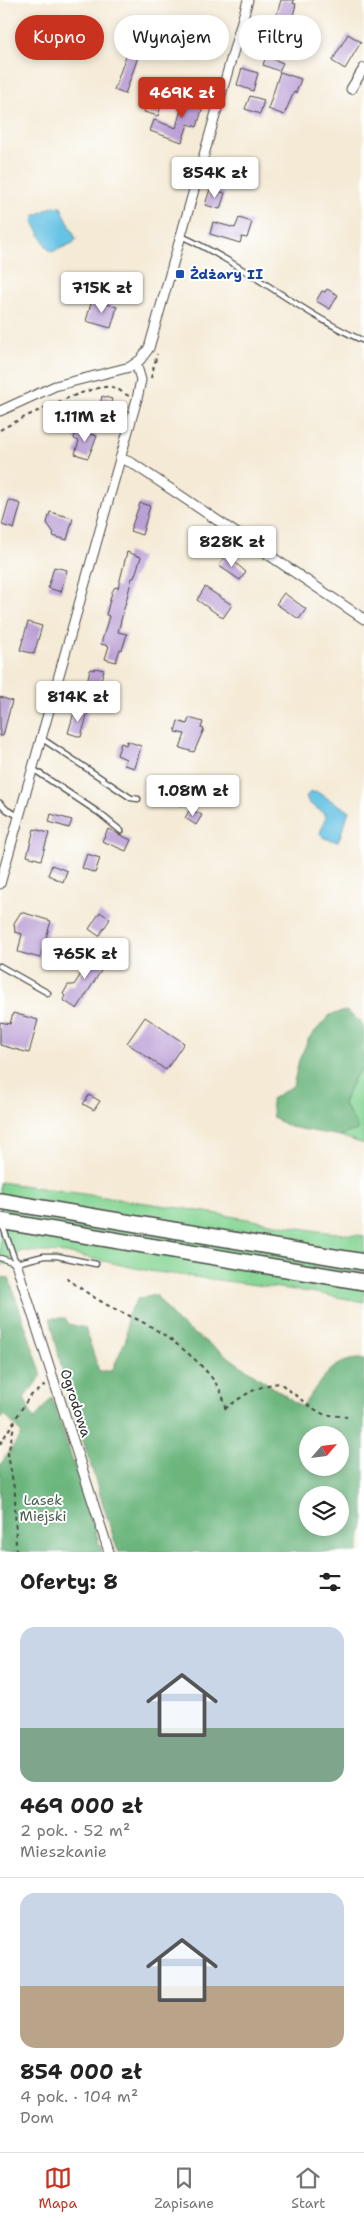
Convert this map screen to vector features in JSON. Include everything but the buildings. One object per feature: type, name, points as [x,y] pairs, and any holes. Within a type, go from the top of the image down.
[{"type":"highway","points":[[0,1201],[364,1262]]},
{"type":"highway","points":[[0,1221],[364,1282]]},
{"type":"street","points":[[0,411],[55,386],[120,370],[136,363],[146,353],[152,341],[248,0]]},
{"type":"street","points":[[351,89],[364,68]]},
{"type":"street","points":[[0,884],[137,399],[141,380],[136,363]]},
{"type":"street","points":[[120,458],[132,463],[364,619]]},
{"type":"street","name":"Ogrodowa","points":[[16,1263],[109,1552]]},
{"type":"lane","points":[[181,236],[259,279],[307,310],[364,341]]},
{"type":"lane","points":[[41,738],[131,798],[138,799]]},
{"type":"lane","points":[[32,769],[99,812],[121,831]]},
{"type":"lane","points":[[0,803],[6,810],[19,816]]},
{"type":"lane","points":[[0,966],[48,993]]},
{"type":"lane","points":[[0,1221],[16,1263]]},
{"type":"lane","points":[[0,1258],[16,1263],[52,1256],[96,1264]]},
{"type":"path","points":[[0,430],[46,406],[101,388],[112,387],[137,399]]},
{"type":"path","points":[[66,1278],[101,1301],[149,1325],[172,1340],[213,1379],[222,1394],[224,1409],[244,1394],[269,1384],[280,1383],[309,1406],[323,1414],[347,1417]]},
{"type":"path","points":[[0,1444],[30,1396],[37,1389],[55,1382]]},
{"type":"path","points":[[14,1421],[8,1454],[15,1494],[16,1552]]},
{"type":"green space","points":[[346,1011],[361,1022],[364,1028],[364,1066],[355,1077],[343,1103],[359,1129],[340,1136],[290,1127],[273,1118],[271,1099],[293,1086],[299,1060],[309,1038],[330,1015]]},
{"type":"green space","points":[[364,1066],[364,1144],[340,1136],[359,1129],[343,1103],[355,1077]]},
{"type":"green space","points":[[0,1182],[188,1209],[318,1231],[364,1236],[364,1302],[310,1292],[149,1271],[66,1253],[22,1251],[0,1267]]},
{"type":"green space","name":"Lasek Miejski","points":[[0,1277],[9,1278],[42,1375],[24,1398],[34,1420],[52,1397],[102,1552],[0,1552],[0,1465],[22,1434],[5,1415],[0,1419],[0,1385],[2,1380],[0,1379]]},
{"type":"green space","points":[[156,1295],[177,1322],[302,1407],[320,1381],[334,1367],[343,1362],[364,1359],[364,1518],[358,1552],[118,1552],[66,1386],[50,1318],[65,1318],[69,1324],[85,1328],[99,1371],[112,1371],[126,1339],[127,1316],[138,1298]]},
{"type":"water","points":[[54,206],[61,207],[76,239],[73,243],[52,252],[48,249],[33,222],[34,216]]},
{"type":"water","points":[[317,792],[349,811],[338,842],[324,838],[320,833],[326,818],[325,814],[309,803],[306,797],[309,793]]},
{"type":"place","name":"Żdżary II","points":[[180,274]]}]
